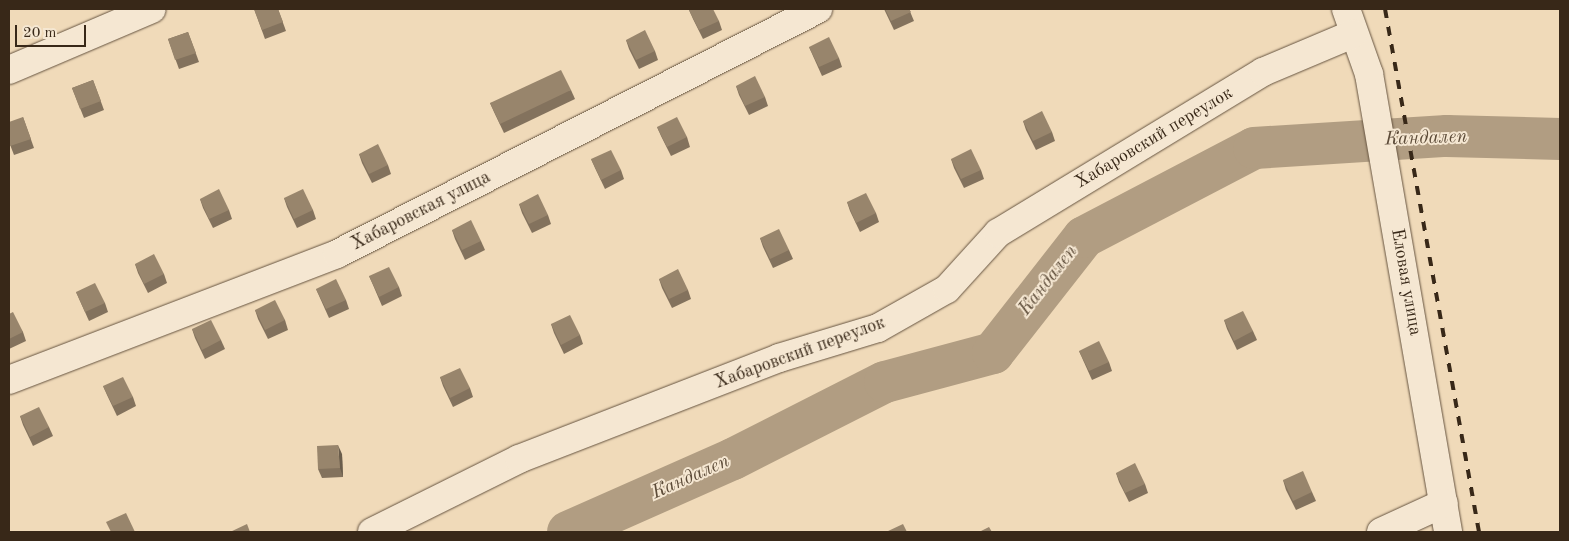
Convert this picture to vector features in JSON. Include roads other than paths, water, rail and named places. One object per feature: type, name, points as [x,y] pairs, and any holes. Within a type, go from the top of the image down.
[{"type":"street","points":[[9,70],[152,9]]},
{"type":"street","name":"Хабаровская улица","points":[[9,380],[337,254],[818,9]]},
{"type":"street","name":"Еловая улица","points":[[1349,22],[1369,74],[1391,192],[1448,532]]},
{"type":"street","name":"Хабаровский переулок","points":[[372,532],[519,459],[778,358],[878,328],[947,288],[998,233],[1349,22]]},
{"type":"street","points":[[1381,532],[1444,503]]},
{"type":"waterway","name":"Кандалеп","points":[[568,532],[733,459],[885,382],[993,353],[1084,237],[1254,148],[1447,136],[1560,139]]},
{"type":"railway","points":[[1385,9],[1479,532]]}]
